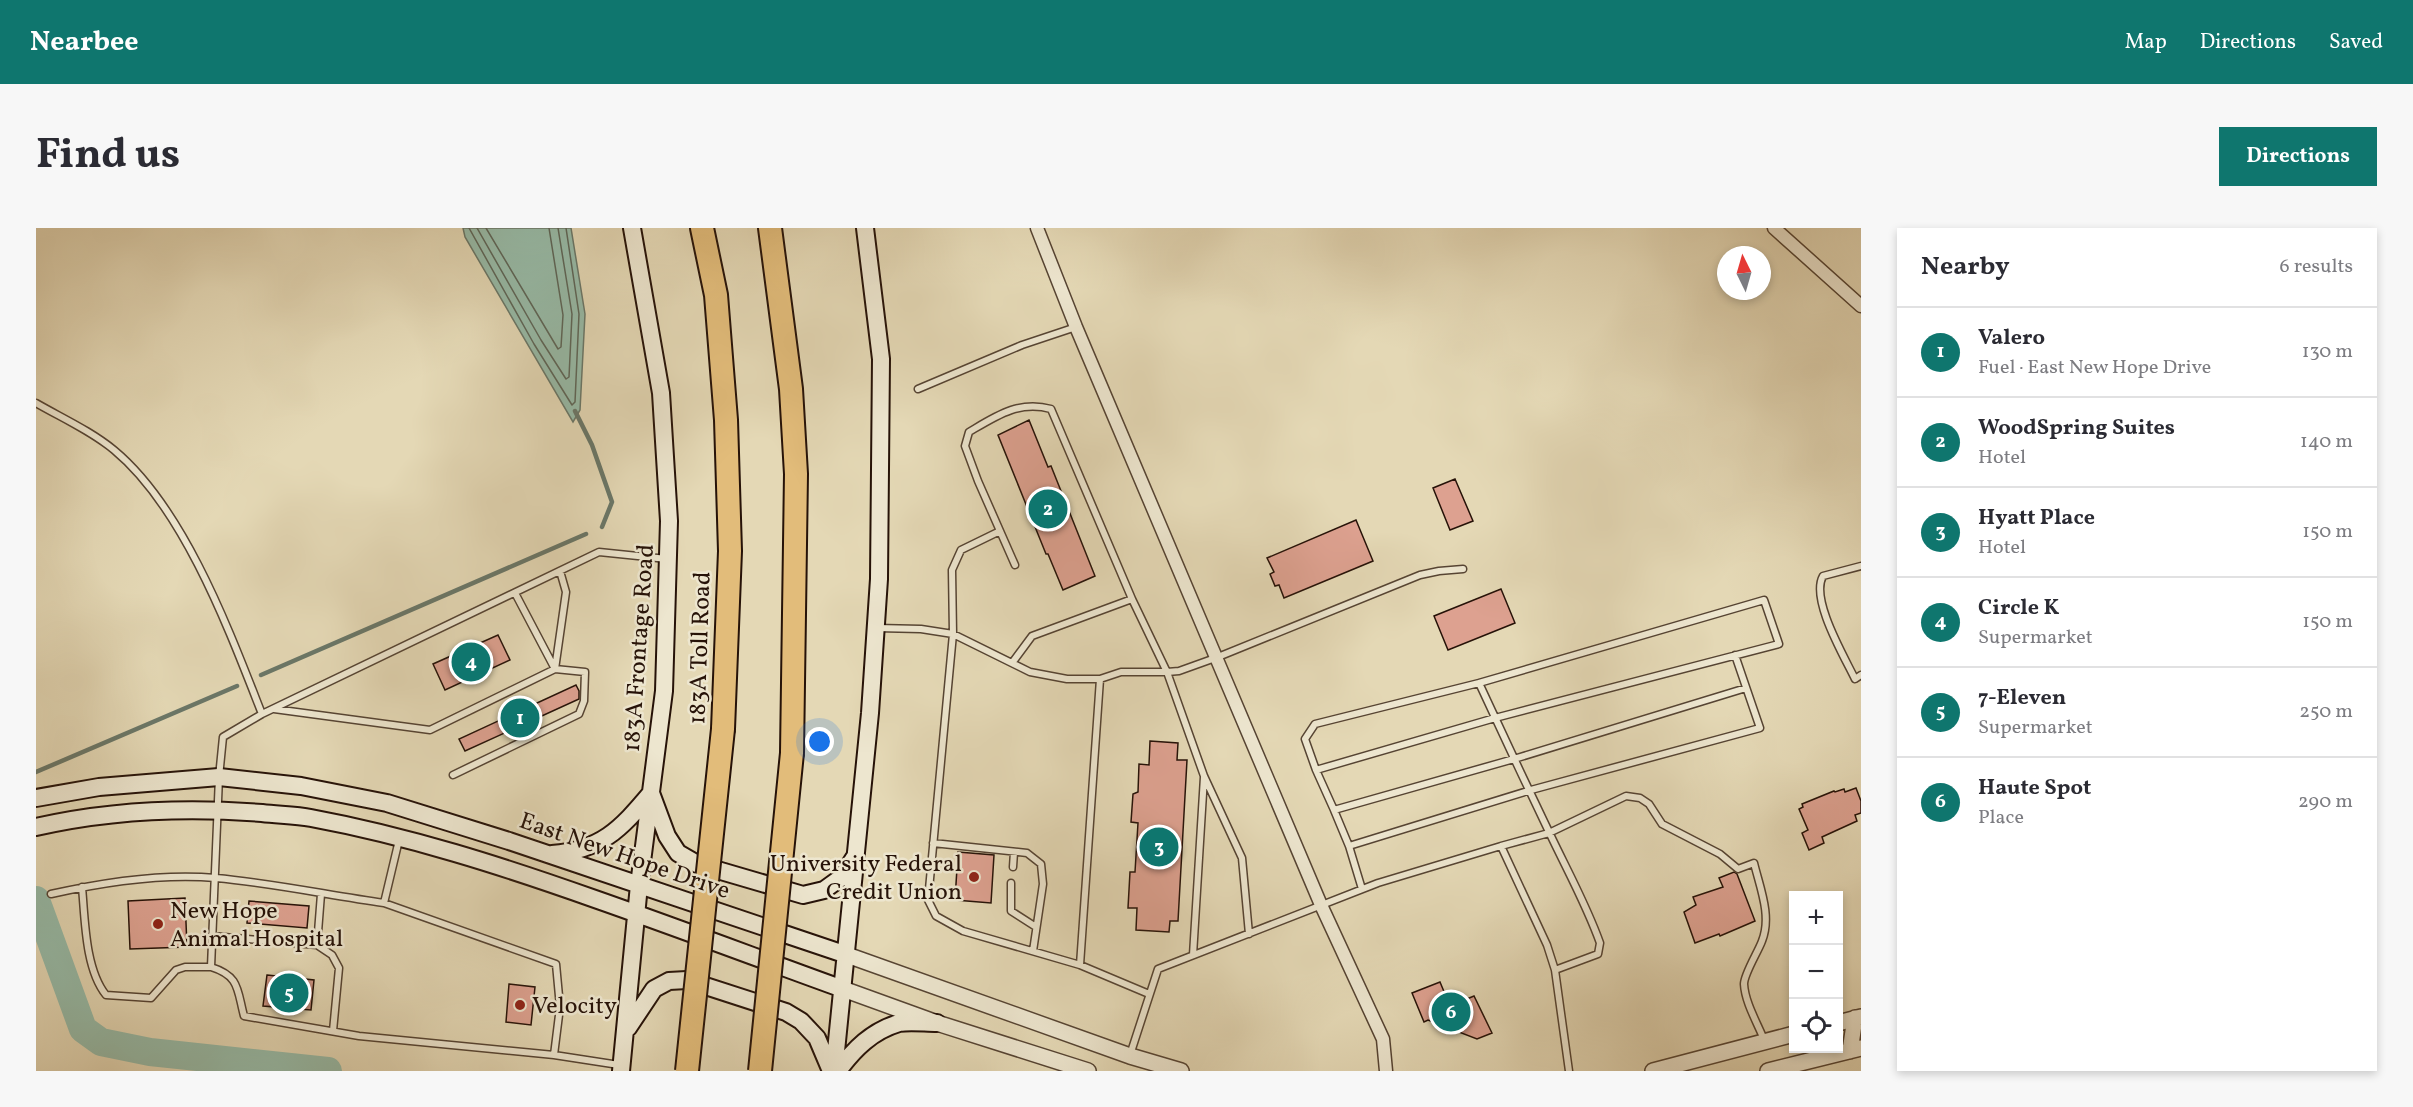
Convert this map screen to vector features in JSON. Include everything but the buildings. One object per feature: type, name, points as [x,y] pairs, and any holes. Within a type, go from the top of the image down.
[{"type":"highway","name":"183A Toll Road","points":[[687,1071],[723,729],[730,551],[726,420],[716,295],[702,228]]},
{"type":"highway","points":[[760,1071],[792,753],[796,474],[791,389],[770,228]]},
{"type":"main road","name":"183A Frontage Road","points":[[622,1068],[639,885],[664,691],[669,521],[661,393],[632,228]]},
{"type":"main road","points":[[834,1071],[847,955],[879,579],[881,359],[865,228]]},
{"type":"main road","name":"East New Hope Drive","points":[[36,798],[99,787],[219,777],[301,786],[387,803],[548,854],[847,955]]},
{"type":"main road","points":[[548,854],[583,849],[601,842],[627,821],[651,794],[667,836],[678,853],[697,864],[803,895],[824,890],[842,877],[856,855]]},
{"type":"main road","points":[[36,827],[70,819],[140,811],[218,810],[310,818],[399,838],[517,871],[843,989]]},
{"type":"main road","points":[[625,1033],[654,989],[669,981],[687,980],[786,1011],[801,1021],[817,1038],[834,1071]]},
{"type":"main road","points":[[834,1071],[853,1051],[881,1031],[901,1023],[937,1023]]},
{"type":"street","points":[[1036,228],[1322,905],[1383,1039],[1386,1071]]},
{"type":"street","points":[[1774,228],[1861,306]]},
{"type":"street","name":"East New Hope Drive","points":[[847,955],[1130,1056],[1181,1071]]},
{"type":"street","points":[[843,989],[937,1023],[1088,1071]]},
{"type":"street","points":[[1768,1071],[1856,1050],[1858,1018],[1843,1022]]},
{"type":"street","points":[[1653,1071],[1789,1035]]},
{"type":"lane","points":[[918,389],[1022,345],[1076,327]]},
{"type":"lane","points":[[36,403],[113,449],[132,466],[163,505],[216,604],[262,714]]},
{"type":"lane","points":[[1015,566],[965,446],[969,432],[1001,413],[1035,405],[1051,409],[1132,599],[1167,672],[1204,776],[1242,858],[1249,934]]},
{"type":"lane","points":[[1000,531],[961,550],[952,570],[952,634],[928,900],[936,916],[963,931],[1080,965],[1149,994]]},
{"type":"lane","points":[[211,967],[219,777],[223,737],[262,714],[599,552],[668,559]]},
{"type":"lane","points":[[1861,566],[1823,576],[1819,582],[1820,602],[1855,679],[1861,675]]},
{"type":"lane","points":[[876,628],[921,629],[952,634],[1030,672],[1067,679],[1100,679],[1121,672],[1179,671],[1420,575],[1463,569]]},
{"type":"lane","points":[[555,669],[566,592],[560,571]]},
{"type":"lane","points":[[515,592],[555,669]]},
{"type":"lane","points":[[1012,663],[1032,636],[1132,599]]},
{"type":"lane","points":[[1316,770],[1495,718],[1779,644],[1764,600],[1479,683],[1315,724],[1305,739],[1316,770],[1349,846],[1362,889]]},
{"type":"lane","points":[[1349,846],[1531,790],[1760,728],[1735,655]]},
{"type":"lane","points":[[273,709],[430,730],[555,669],[585,672],[584,702],[579,714],[453,775]]},
{"type":"lane","points":[[1080,965],[1100,679]]},
{"type":"lane","points":[[1479,683],[1598,937],[1600,949],[1598,954],[1555,970]]},
{"type":"lane","points":[[1334,810],[1514,759],[1746,688]]},
{"type":"lane","points":[[1193,955],[1204,776]]},
{"type":"lane","points":[[1130,1056],[1158,969],[1362,889],[1549,832],[1626,796],[1640,798],[1649,804],[1662,824],[1720,854],[1738,869],[1754,863],[1766,910],[1766,926],[1763,939],[1744,981],[1765,1042]]},
{"type":"lane","points":[[384,903],[399,838]]},
{"type":"lane","points":[[933,843],[1027,853],[1041,864],[1043,884],[1033,951]]},
{"type":"lane","points":[[1501,846],[1547,945],[1555,970],[1569,1071]]},
{"type":"lane","points":[[1013,867],[1014,852]]},
{"type":"lane","points":[[51,894],[82,887],[148,878],[215,878],[384,903],[556,964],[560,1007],[554,1055]]},
{"type":"lane","points":[[1011,883],[1011,911],[1036,927]]},
{"type":"lane","points":[[82,887],[89,950],[100,987],[106,995],[151,998],[176,970],[185,967],[211,967],[225,971],[232,978],[244,1016],[333,1031],[554,1055],[622,1068]]},
{"type":"lane","points":[[318,945],[321,894]]},
{"type":"lane","points":[[212,936],[318,945],[332,955],[339,968],[333,1031]]},
{"type":"water","points":[[463,228],[571,228],[585,314],[580,410],[573,422],[465,237]]},
{"type":"waterway","points":[[575,411],[592,445],[612,502],[602,527]]},
{"type":"waterway","points":[[261,675],[586,534]]},
{"type":"waterway","points":[[36,772],[237,686]]},
{"type":"waterway","points":[[36,900],[83,1029],[101,1042],[150,1052],[328,1071]]},
{"type":"place","name":"WoodSpring Suites","points":[[1048,509]]},
{"type":"place","name":"Circle K","points":[[471,662]]},
{"type":"place","name":"Valero","points":[[520,718]]},
{"type":"place","name":"Hyatt Place","points":[[1159,847]]},
{"type":"place","name":"University Federal Credit Union","points":[[974,877]]},
{"type":"place","name":"New Hope Animal Hospital","points":[[158,924]]},
{"type":"place","name":"7-Eleven","points":[[289,993]]},
{"type":"place","name":"Velocity","points":[[520,1005]]},
{"type":"place","name":"Haute Spot","points":[[1451,1012]]}]
